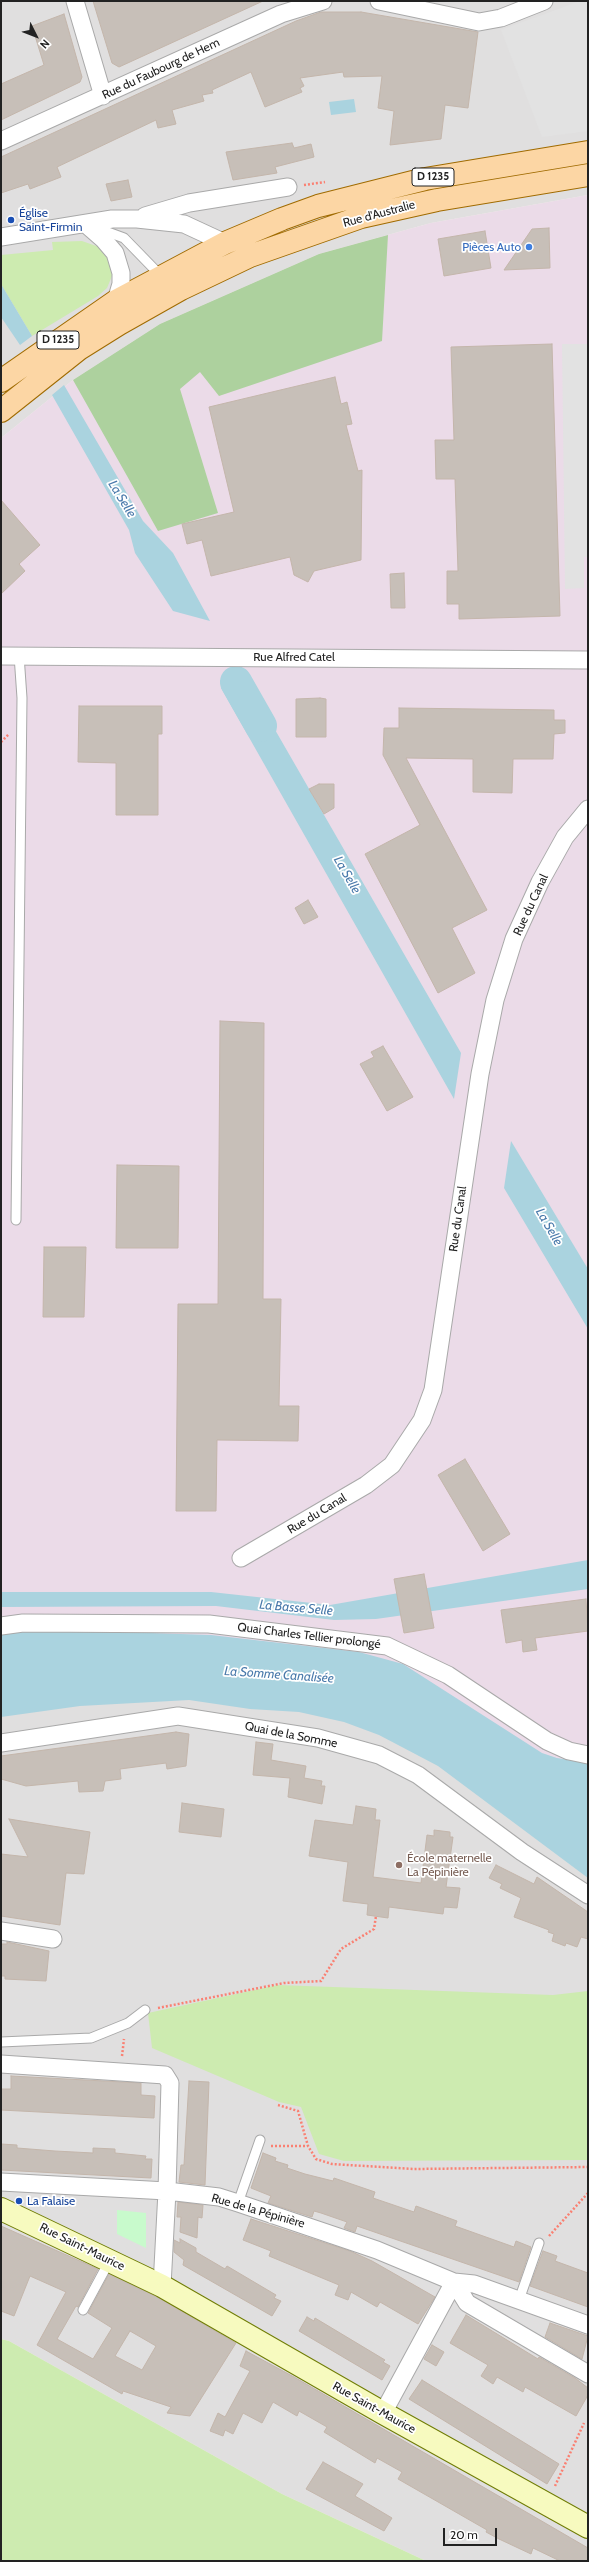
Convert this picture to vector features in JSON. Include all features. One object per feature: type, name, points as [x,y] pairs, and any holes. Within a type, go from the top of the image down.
[{"type":"main road","name":"Rue d'Australie","points":[[160,276],[225,243],[318,206],[425,179],[588,152]]},
{"type":"main road","name":"Rue d'Australie","points":[[181,289],[222,268],[277,246],[361,217],[437,200],[588,175]]},
{"type":"main road","name":"D 1235","points":[[1,381],[116,301],[160,276]]},
{"type":"main road","name":"D 1235","points":[[1,410],[79,349],[181,289]]},
{"type":"street","points":[[75,1],[103,96]]},
{"type":"street","name":"Rue du Faubourg de Hem","points":[[1,141],[281,14],[323,1]]},
{"type":"street","points":[[379,1],[479,22],[501,18],[544,1]]},
{"type":"street","points":[[137,219],[189,203],[288,187]]},
{"type":"street","points":[[1,237],[87,225],[112,219],[137,219],[184,224],[225,243]]},
{"type":"street","points":[[87,225],[104,239],[115,253],[121,284],[116,301]]},
{"type":"street","name":"Rue Alfred Catel","points":[[1,656],[588,660]]},
{"type":"street","name":"Rue du Canal","points":[[241,1558],[366,1485],[392,1465],[422,1420],[433,1390],[480,1074],[495,1000],[514,938],[540,882],[566,837],[588,809]]},
{"type":"street","name":"Quai Charles Tellier prolongé","points":[[1,1626],[23,1623],[209,1624],[387,1646],[448,1675],[547,1741],[569,1751],[588,1755]]},
{"type":"street","name":"Quai de la Somme","points":[[1,1743],[178,1716],[318,1738],[379,1755],[418,1775],[522,1852],[588,1895]]},
{"type":"street","points":[[1,1931],[53,1939]]},
{"type":"street","points":[[1,2064],[165,2075],[170,2082],[162,2286]]},
{"type":"street","points":[[1,2182],[166,2191]]},
{"type":"street","name":"Rue de la Pépinière","points":[[166,2191],[219,2197],[238,2203],[377,2250],[454,2282],[474,2284],[588,2325]]},
{"type":"street","name":"Rue Saint-Maurice","points":[[1,2210],[110,2260],[162,2286],[383,2413],[588,2527]]},
{"type":"street","points":[[383,2413],[454,2282],[467,2303],[588,2374]]},
{"type":"lane","points":[[87,225],[108,230],[124,238],[160,276],[181,289]]},
{"type":"lane","points":[[16,1220],[22,698],[19,655]]},
{"type":"lane","points":[[1,2042],[91,2038],[128,2023],[145,2010]]},
{"type":"lane","points":[[238,2203],[260,2140]]},
{"type":"lane","points":[[518,2300],[539,2243]]},
{"type":"lane","points":[[83,2310],[110,2260]]},
{"type":"path","points":[[145,2010],[284,1983],[321,1981],[341,1949],[374,1929],[376,1916]]},
{"type":"path","points":[[122,2072],[122,2048],[128,2023]]},
{"type":"path","points":[[278,2105],[298,2111],[308,2146],[316,2159],[332,2164],[361,2167],[467,2170],[588,2167]]},
{"type":"path","points":[[283,2146],[308,2146]]},
{"type":"path","points":[[539,2243],[545,2240],[588,2193]]},
{"type":"path","points":[[547,2504],[584,2423]]},
{"type":"shaded area","points":[[1,1],[588,1],[588,195],[431,223],[319,254],[160,324],[73,380],[1,438]]},
{"type":"shaded area","points":[[580,1],[588,1],[588,131],[542,137],[501,30]]},
{"type":"shaded area","points":[[588,195],[588,1842],[367,1672],[1,1645],[1,438],[73,380],[160,324],[319,254],[431,223]]},
{"type":"shaded area","points":[[562,344],[588,344],[588,557],[584,557],[584,588],[565,589]]},
{"type":"shaded area","points":[[1,1645],[367,1672],[588,1849],[588,2561],[426,2561],[282,2494],[9,2341],[1,2339]]},
{"type":"green space","points":[[388,235],[382,341],[219,396],[200,372],[180,389],[218,513],[158,531],[73,380],[160,324],[319,254]]},
{"type":"green space","points":[[82,241],[99,247],[111,263],[112,276],[107,288],[98,296],[32,336],[1,284],[1,255],[53,250],[52,242]]},
{"type":"green space","points":[[278,1985],[553,1995],[588,1991],[588,2160],[344,2161],[319,2154],[301,2107],[279,2102],[152,2048],[148,2013]]},
{"type":"green space","points":[[117,2210],[146,2213],[146,2248],[117,2234]]},
{"type":"green space","points":[[1,2339],[9,2341],[282,2494],[426,2561],[1,2561]]},
{"type":"water","points":[[354,99],[356,112],[331,115],[329,102]]},
{"type":"water","points":[[1,284],[32,336],[20,345],[1,317]]},
{"type":"water","points":[[64,385],[143,521],[173,553],[210,621],[173,611],[135,553],[129,530],[52,395]]},
{"type":"water","points":[[221,688],[251,688],[461,1053],[454,1099]]},
{"type":"water","points":[[511,1141],[588,1269],[588,1329],[504,1188]]},
{"type":"water","name":"La Basse Selle","points":[[588,1560],[588,1589],[376,1619],[334,1620],[216,1606],[1,1607],[1,1592],[211,1592],[330,1605]]},
{"type":"water","name":"La Somme Canalisée","points":[[1,1628],[211,1635],[359,1652],[403,1664],[542,1753],[557,1758],[588,1763],[588,1878],[438,1766],[379,1735],[344,1722],[299,1712],[250,1709],[189,1700],[80,1706],[1,1717]]},
{"type":"building","points":[[93,1],[263,1],[119,67],[112,63]]},
{"type":"building","points":[[321,12],[361,12],[478,32],[468,108],[445,105],[441,139],[390,145],[394,111],[378,108],[382,76],[344,77],[343,72],[300,78],[304,86],[300,88],[302,92],[265,107],[251,72],[212,90],[213,93],[202,95],[204,101],[172,110],[176,124],[158,128],[156,120],[57,167],[61,177],[30,189],[28,184],[1,193],[1,157],[296,21]]},
{"type":"building","points":[[64,14],[82,77],[80,82],[1,120],[1,84],[44,65],[32,26]]},
{"type":"building","points":[[292,143],[294,148],[311,144],[314,157],[275,167],[277,173],[233,180],[226,152]]},
{"type":"building","points":[[128,180],[132,197],[111,201],[106,184]]},
{"type":"building","points":[[549,228],[550,268],[504,270],[532,229]]},
{"type":"building","points":[[485,231],[491,268],[444,276],[438,239]]},
{"type":"building","points":[[552,344],[560,616],[459,619],[459,604],[447,604],[447,571],[458,571],[455,479],[436,479],[435,440],[454,440],[451,347]]},
{"type":"building","points":[[335,377],[341,404],[347,402],[352,424],[346,425],[358,471],[362,470],[361,560],[314,571],[308,582],[294,575],[290,557],[211,576],[202,540],[187,544],[182,524],[234,512],[209,407]]},
{"type":"building","points":[[1,500],[40,545],[19,564],[25,571],[1,594]]},
{"type":"building","points":[[404,573],[405,608],[391,608],[390,574]]},
{"type":"building","points":[[296,699],[326,699],[326,737],[296,737]]},
{"type":"building","points":[[79,706],[162,706],[162,734],[158,734],[158,815],[116,815],[116,763],[78,762]]},
{"type":"building","points":[[399,708],[554,710],[554,720],[565,720],[565,733],[554,734],[553,759],[513,759],[512,793],[473,792],[473,759],[406,758],[487,910],[452,928],[475,973],[438,993],[365,854],[420,825],[383,755],[384,728],[399,728]]},
{"type":"building","points":[[319,784],[334,784],[334,808],[324,814],[309,789]]},
{"type":"building","points":[[308,900],[318,917],[304,924],[295,908]]},
{"type":"building","points":[[220,1021],[264,1023],[263,1299],[281,1299],[279,1406],[299,1406],[298,1441],[217,1440],[216,1511],[176,1511],[178,1304],[218,1304]]},
{"type":"building","points":[[383,1046],[413,1097],[387,1111],[360,1064],[374,1057],[371,1052]]},
{"type":"building","points":[[117,1165],[179,1166],[178,1248],[116,1248]]},
{"type":"building","points":[[44,1247],[86,1247],[84,1317],[43,1317]]},
{"type":"building","points":[[465,1459],[510,1534],[483,1551],[438,1475]]},
{"type":"building","points":[[424,1574],[434,1628],[404,1633],[394,1579]]},
{"type":"building","points":[[586,1599],[588,1631],[535,1638],[537,1650],[523,1652],[522,1640],[506,1643],[501,1610]]},
{"type":"building","points":[[176,1732],[189,1734],[186,1766],[167,1769],[166,1763],[120,1769],[121,1779],[105,1781],[103,1791],[79,1792],[78,1781],[26,1786],[1,1779],[1,1756]]},
{"type":"building","points":[[256,1742],[273,1744],[271,1760],[306,1766],[304,1778],[322,1781],[321,1786],[325,1786],[322,1804],[288,1797],[290,1778],[253,1775]]},
{"type":"building","points":[[182,1803],[224,1809],[221,1837],[179,1832]]},
{"type":"building","points":[[356,1806],[376,1809],[375,1820],[380,1820],[373,1877],[421,1883],[427,1835],[434,1836],[434,1830],[450,1832],[450,1837],[453,1837],[446,1887],[460,1888],[457,1908],[444,1907],[443,1914],[389,1907],[388,1918],[367,1915],[368,1904],[343,1901],[348,1862],[309,1856],[315,1820],[353,1825]]},
{"type":"building","points":[[9,1819],[90,1832],[84,1874],[66,1873],[60,1925],[1,1916],[1,1854],[28,1857]]},
{"type":"building","points":[[496,1865],[534,1884],[537,1877],[588,1912],[588,1939],[581,1937],[577,1947],[566,1943],[565,1946],[552,1941],[554,1934],[548,1932],[549,1930],[514,1917],[521,1898],[500,1888],[502,1884],[489,1878]]},
{"type":"building","points":[[7,1942],[49,1951],[46,1981],[5,1979],[5,1976],[1,1976],[1,1944],[7,1944]]},
{"type":"building","points":[[11,2076],[141,2083],[141,2095],[155,2096],[154,2118],[1,2110],[1,2089],[11,2089]]},
{"type":"building","points":[[189,2081],[209,2082],[205,2185],[179,2182],[181,2165],[184,2165]]},
{"type":"building","points":[[1,2144],[17,2145],[17,2148],[93,2153],[93,2148],[115,2149],[115,2153],[146,2156],[145,2159],[152,2159],[151,2178],[1,2170]]},
{"type":"building","points":[[263,2153],[276,2158],[275,2161],[288,2165],[287,2168],[333,2181],[334,2178],[375,2192],[373,2198],[414,2212],[416,2206],[457,2221],[455,2226],[514,2247],[516,2241],[531,2247],[519,2282],[357,2226],[355,2232],[344,2228],[347,2222],[321,2213],[314,2211],[312,2217],[268,2203],[271,2196],[251,2188]]},
{"type":"building","points":[[178,2202],[203,2205],[202,2218],[198,2217],[197,2238],[180,2232],[181,2217],[177,2217]]},
{"type":"building","points":[[251,2219],[350,2251],[372,2261],[435,2297],[418,2324],[380,2302],[377,2307],[351,2292],[348,2300],[335,2295],[339,2285],[269,2256],[271,2251],[243,2240]]},
{"type":"building","points":[[1,2226],[98,2269],[78,2307],[76,2306],[57,2339],[93,2359],[112,2328],[88,2313],[109,2274],[159,2298],[236,2343],[190,2416],[167,2413],[171,2407],[123,2391],[122,2394],[37,2345],[66,2292],[30,2276],[14,2316],[1,2311]],"holes":[[[130,2331],[156,2346],[142,2370],[115,2356]]]},
{"type":"building","points":[[180,2239],[196,2248],[196,2252],[225,2269],[227,2266],[276,2295],[274,2298],[281,2301],[272,2316],[183,2265],[184,2260],[174,2252],[174,2240],[180,2243]]},
{"type":"building","points":[[543,2251],[557,2256],[555,2261],[588,2273],[588,2307],[530,2286]]},
{"type":"building","points":[[466,2315],[538,2359],[539,2357],[575,2378],[588,2388],[588,2395],[576,2416],[525,2387],[523,2392],[497,2377],[493,2384],[481,2376],[488,2365],[450,2343]]},
{"type":"building","points":[[307,2317],[314,2321],[315,2318],[385,2360],[383,2362],[390,2366],[382,2380],[299,2331]]},
{"type":"building","points":[[550,2323],[588,2336],[582,2359],[545,2337]]},
{"type":"building","points":[[432,2345],[444,2352],[436,2366],[424,2359]]},
{"type":"building","points":[[246,2351],[294,2377],[588,2548],[588,2561],[560,2561],[533,2548],[531,2554],[499,2539],[486,2532],[487,2530],[398,2479],[402,2472],[377,2458],[375,2463],[324,2432],[327,2427],[299,2411],[297,2416],[273,2402],[262,2423],[243,2413],[233,2434],[225,2430],[223,2436],[210,2431],[218,2413],[225,2417],[250,2371],[240,2366]]},
{"type":"building","points":[[422,2380],[559,2464],[547,2484],[409,2399]]},
{"type":"building","points":[[323,2462],[363,2484],[355,2496],[392,2518],[384,2531],[306,2489]]},
{"type":"waterway","name":"La Selle","points":[[236,682],[261,726]]},
{"type":"place","name":"Église Saint-Firmin","points":[[11,220]]},
{"type":"place","name":"Pièces Auto","points":[[529,247]]},
{"type":"place","name":"École maternelle La Pépinière","points":[[399,1865]]},
{"type":"place","name":"La Falaise","points":[[19,2201]]}]
